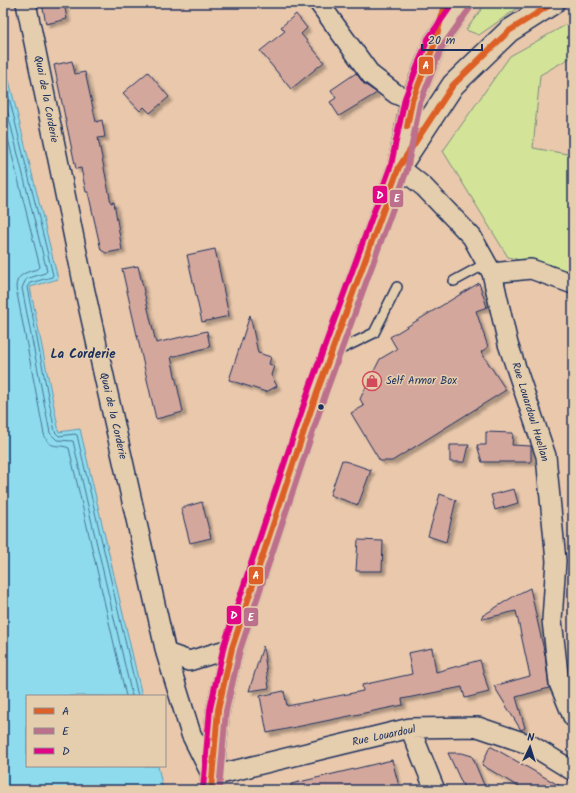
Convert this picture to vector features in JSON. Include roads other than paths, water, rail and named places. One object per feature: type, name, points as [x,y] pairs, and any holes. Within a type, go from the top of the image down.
[{"type":"main road","points":[[212,783],[218,710],[232,648],[330,354],[399,167],[412,101],[435,43],[445,3]]},
{"type":"main road","points":[[435,43],[463,3]]},
{"type":"main road","points":[[399,167],[453,85],[509,31],[553,3]]},
{"type":"street","name":"Quai de la Corderie","points":[[26,3],[84,287],[166,653],[191,734],[212,783]]},
{"type":"street","points":[[319,3],[371,75],[396,94],[412,101]]},
{"type":"street","name":"Rue Louardoul Huellan","points":[[399,167],[424,187],[472,237],[490,268],[508,344],[546,456],[556,561],[552,620],[559,683],[573,718]]},
{"type":"street","points":[[490,268],[531,269],[573,284]]},
{"type":"street","points":[[166,653],[190,661],[232,648]]},
{"type":"street","name":"Rue Louardoul","points":[[212,783],[410,728],[478,727],[531,745],[573,771]]},
{"type":"street","points":[[410,728],[435,790]]},
{"type":"lane","points":[[454,281],[490,268]]},
{"type":"lane","points":[[330,354],[374,333],[398,286]]},
{"type":"water","points":[[3,56],[58,279],[30,287],[59,432],[80,429],[142,695],[26,695],[26,767],[158,767],[163,790],[3,790]]},
{"type":"place","name":"Self Armor Box","points":[[372,381]]},
{"type":"district","name":"La Corderie","points":[[83,354]]}]
